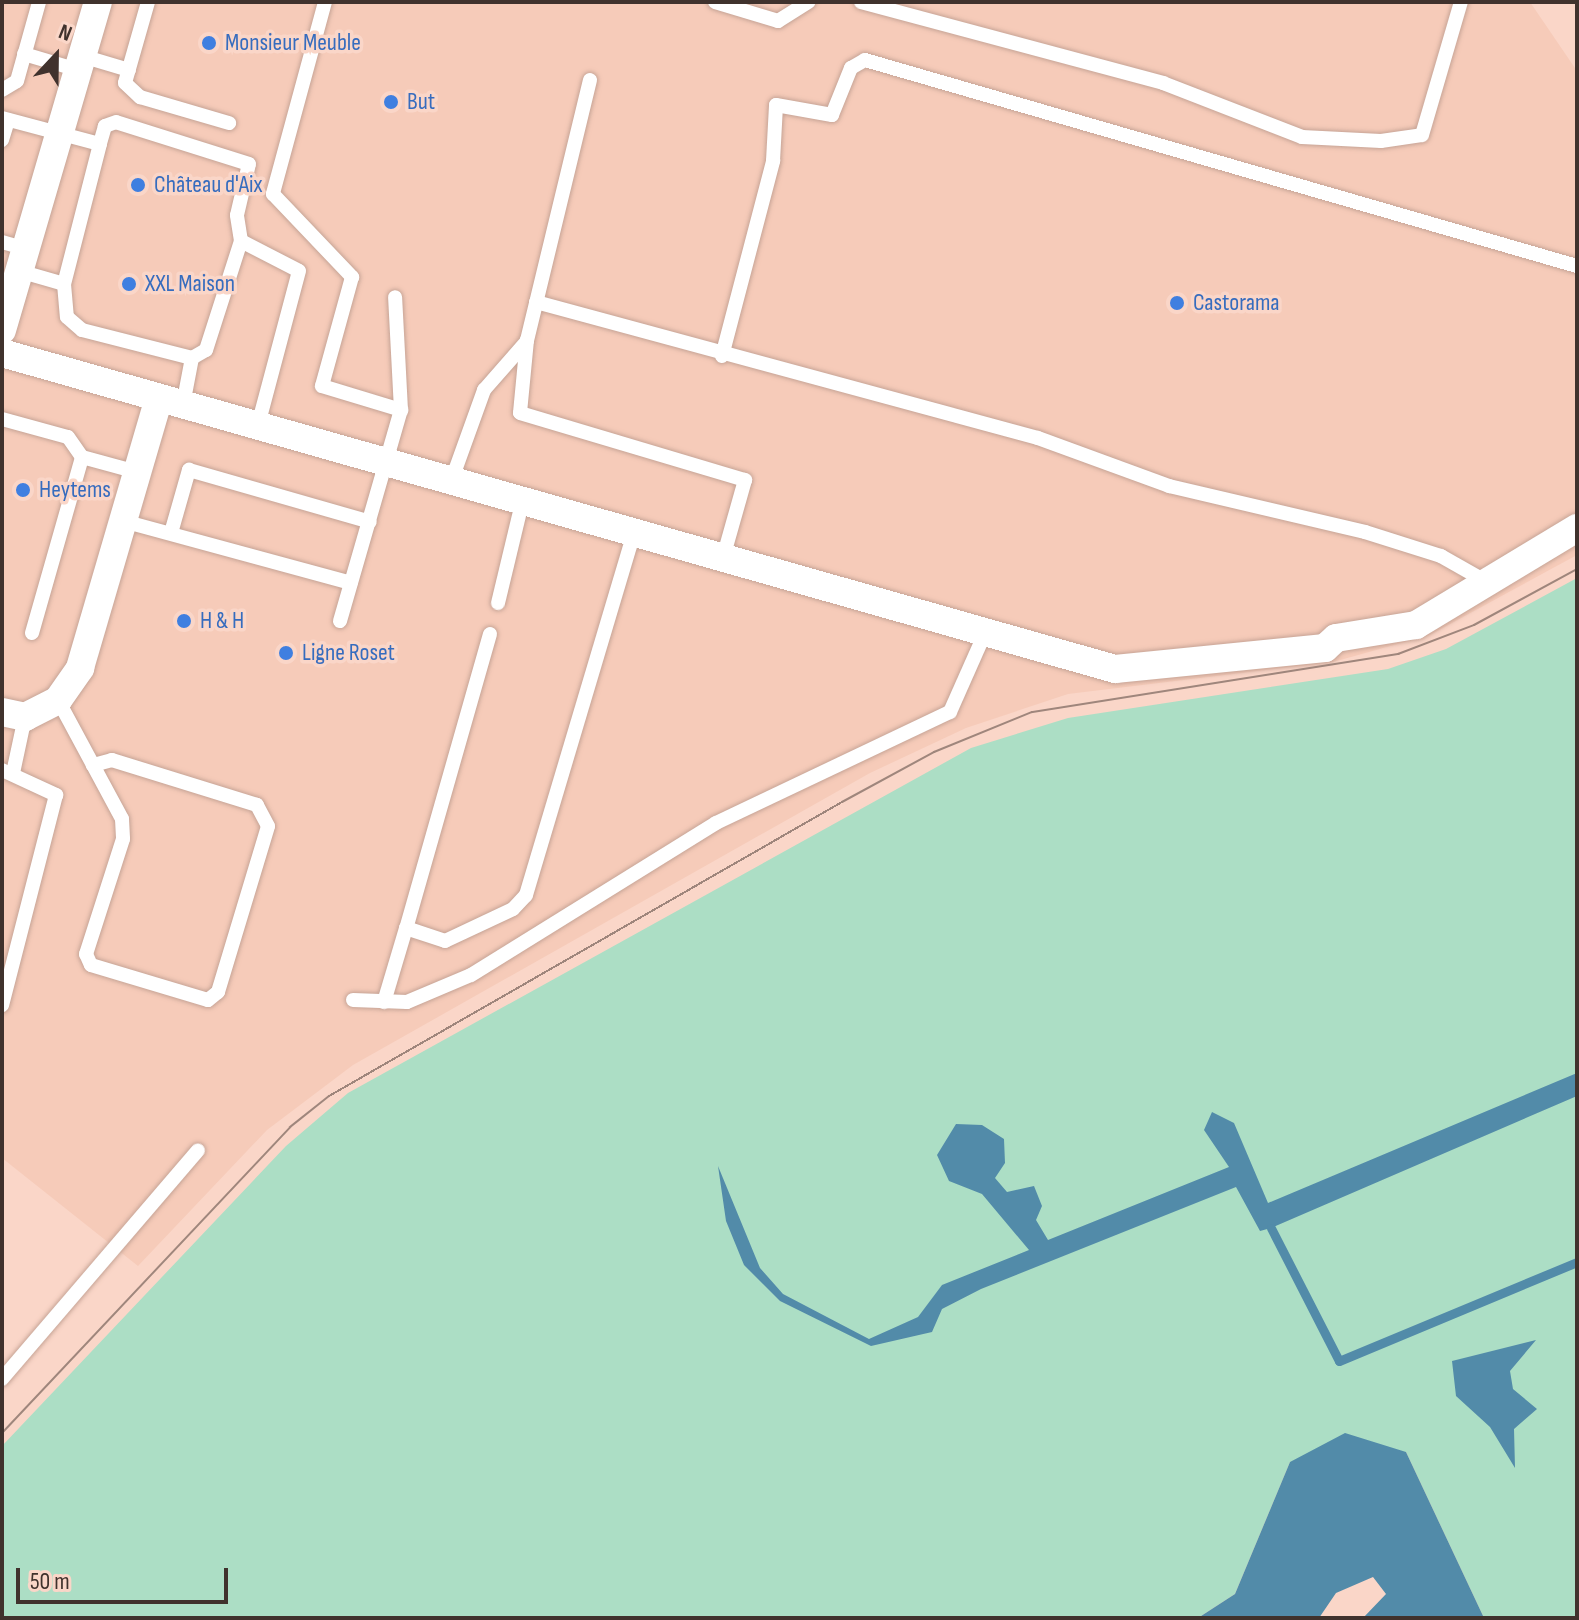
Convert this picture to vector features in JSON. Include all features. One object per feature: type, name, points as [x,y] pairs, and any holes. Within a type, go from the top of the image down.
[{"type":"street","points":[[2,330],[16,254],[60,134],[98,2]]},
{"type":"street","points":[[2,353],[724,554],[1115,669],[1325,648],[1336,638],[1416,625],[1577,528]]},
{"type":"street","points":[[14,715],[58,700],[80,668],[137,472],[171,401]]},
{"type":"lane","points":[[2,90],[17,81],[39,2]]},
{"type":"lane","points":[[148,2],[125,83],[140,97],[229,123]]},
{"type":"lane","points":[[325,2],[273,194],[352,277],[322,386],[401,410]]},
{"type":"lane","points":[[715,2],[778,21],[809,2]]},
{"type":"lane","points":[[861,2],[1163,83],[1302,137],[1381,141],[1422,135],[1461,2]]},
{"type":"lane","points":[[24,54],[129,70]]},
{"type":"lane","points":[[722,356],[773,161],[776,105],[832,115],[851,68],[865,60],[1577,266]]},
{"type":"lane","points":[[590,80],[527,340],[520,413],[745,480],[724,554]]},
{"type":"lane","points":[[2,140],[5,119],[100,144]]},
{"type":"lane","points":[[171,401],[192,358],[206,350],[241,241],[237,215],[249,164],[116,122],[105,126],[64,284],[67,317],[82,330],[192,358]]},
{"type":"lane","points":[[241,241],[299,271],[258,425]]},
{"type":"lane","points":[[16,254],[64,284]]},
{"type":"lane","points":[[340,621],[401,410],[395,297]]},
{"type":"lane","points":[[536,302],[722,356],[778,363],[1038,438],[1145,479],[1365,532],[1441,556],[1487,583]]},
{"type":"lane","points":[[452,479],[484,390],[527,340]]},
{"type":"lane","points":[[2,419],[68,437],[82,457],[137,472]]},
{"type":"lane","points":[[32,633],[82,457]]},
{"type":"lane","points":[[171,533],[189,470],[370,522]]},
{"type":"lane","points":[[498,603],[523,499]]},
{"type":"lane","points":[[123,521],[351,583]]},
{"type":"lane","points":[[406,928],[445,941],[513,909],[526,895],[635,530]]},
{"type":"lane","points":[[353,1000],[407,1002],[471,975],[716,823],[950,712],[985,633]]},
{"type":"lane","points":[[384,1002],[490,634]]},
{"type":"lane","points":[[58,700],[122,819],[123,839],[86,954],[91,965],[208,1000],[218,992],[268,826],[257,805],[112,760],[93,765]]},
{"type":"lane","points":[[2,1005],[56,795],[7,772],[14,715]]},
{"type":"lane","points":[[2,1379],[198,1150]]},
{"type":"shaded area","points":[[2,2],[1530,2],[1577,71],[1577,555],[1430,635],[1333,662],[1068,694],[966,728],[870,773],[353,1065],[267,1130],[138,1266],[2,1158]]},
{"type":"green space","points":[[1577,578],[1577,1618],[1484,1618],[1406,1452],[1290,1462],[1235,1594],[1198,1618],[2,1618],[2,1446],[286,1146],[348,1093],[971,748],[1068,718],[1388,669],[1446,649]]},
{"type":"water","points":[[1577,1073],[1577,1096],[1271,1228],[1260,1231],[1236,1187],[981,1289],[942,1309],[932,1332],[871,1346],[780,1301],[744,1265],[726,1221],[718,1166],[760,1268],[783,1294],[869,1339],[918,1317],[942,1285],[1029,1250],[982,1194],[949,1181],[937,1155],[956,1124],[982,1125],[1004,1139],[1005,1163],[995,1178],[1007,1192],[1034,1186],[1042,1206],[1036,1220],[1048,1240],[1229,1167],[1204,1130],[1212,1112],[1234,1123],[1268,1203]]},
{"type":"water","points":[[1536,1340],[1510,1371],[1513,1389],[1537,1409],[1514,1429],[1515,1468],[1490,1427],[1456,1396],[1452,1361]]},
{"type":"water","points":[[1345,1433],[1406,1452],[1484,1618],[1363,1618],[1386,1594],[1373,1577],[1336,1593],[1319,1618],[1198,1618],[1235,1594],[1290,1462]]},
{"type":"waterway","points":[[1271,1228],[1339,1361],[1577,1262]]},
{"type":"tram line","points":[[2,1433],[290,1127],[329,1096],[842,802],[934,752],[1032,712],[1398,654],[1474,625],[1577,569]]},
{"type":"place","name":"Monsieur Meuble","points":[[209,43]]},
{"type":"place","name":"But","points":[[391,102]]},
{"type":"place","name":"Château d'Aix","points":[[138,185]]},
{"type":"place","name":"XXL Maison","points":[[129,284]]},
{"type":"place","name":"Castorama","points":[[1177,303]]},
{"type":"place","name":"Heytems","points":[[23,490]]},
{"type":"place","name":"H & H","points":[[184,621]]},
{"type":"place","name":"Ligne Roset","points":[[286,653]]}]
